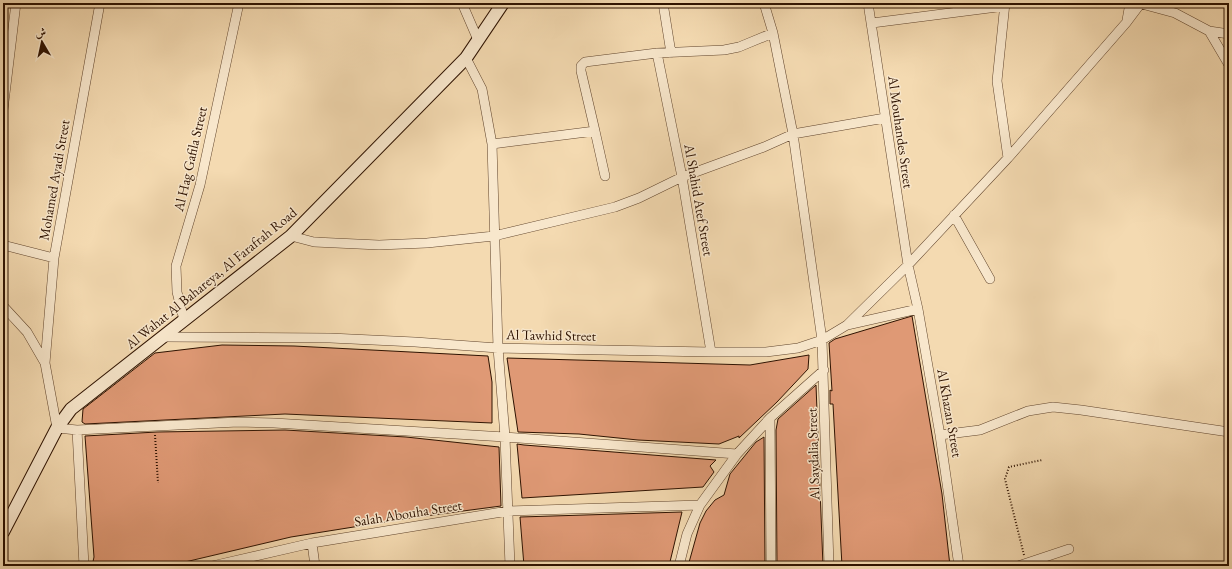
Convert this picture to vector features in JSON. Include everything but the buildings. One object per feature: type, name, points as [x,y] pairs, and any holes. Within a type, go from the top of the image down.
[{"type":"main road","name":"Al Wahat Al Bahareya, Al Farafrah Road","points":[[3,532],[57,428],[71,409],[291,236],[466,58],[503,3]]},
{"type":"street","points":[[3,110],[16,3]]},
{"type":"street","name":"Mohamed Ayadi Street","points":[[45,363],[54,258],[100,3]]},
{"type":"street","name":"Al Hag Gafila Street","points":[[184,320],[177,292],[176,266],[200,185],[239,3]]},
{"type":"street","points":[[462,3],[478,40]]},
{"type":"street","points":[[663,3],[672,53]]},
{"type":"street","name":"Al Saydalia Street","points":[[764,3],[773,34],[793,134],[822,340],[829,566]]},
{"type":"street","name":"Al Mouhandes Street","points":[[868,3],[872,23],[884,118],[908,265]]},
{"type":"street","points":[[1126,23],[1130,3]]},
{"type":"street","points":[[1140,3],[1175,13],[1209,32],[1229,34]]},
{"type":"street","name":"Al Tawhid Street","points":[[164,337],[330,338],[498,348],[711,352],[766,352],[798,348],[822,340],[846,325],[908,265],[954,214],[1008,158],[1126,23],[1140,3]]},
{"type":"street","points":[[872,23],[1005,5],[997,81],[1008,158]]},
{"type":"street","points":[[1209,32],[1229,65]]},
{"type":"street","points":[[605,176],[581,70],[582,63],[657,53],[724,50],[739,47],[773,34]]},
{"type":"street","name":"Al Shahid Atef Street","points":[[657,53],[682,177],[711,352]]},
{"type":"street","points":[[466,58],[482,89],[492,144],[498,348],[505,437],[510,566]]},
{"type":"street","points":[[291,236],[314,242],[379,245],[427,244],[494,236],[616,207],[639,198],[682,177],[764,147],[793,134],[884,118]]},
{"type":"street","points":[[492,144],[595,131]]},
{"type":"street","points":[[954,214],[990,279]]},
{"type":"street","points":[[3,245],[54,258]]},
{"type":"street","name":"Al Khazan Street","points":[[908,265],[918,309],[940,435],[960,566]]},
{"type":"street","points":[[3,306],[27,332],[45,363],[57,428],[78,430],[238,422],[274,423],[505,437],[737,454]]},
{"type":"street","points":[[846,325],[918,309]]},
{"type":"street","points":[[679,566],[687,534],[700,505],[737,454],[770,418],[824,370]]},
{"type":"street","points":[[940,435],[980,430],[1028,411],[1053,408],[1081,410],[1229,432]]},
{"type":"street","points":[[770,418],[771,566]]},
{"type":"street","points":[[78,430],[84,566]]},
{"type":"street","name":"Salah Abouha Street","points":[[212,566],[312,544],[508,511],[700,505]]},
{"type":"street","points":[[312,544],[315,566]]},
{"type":"street","points":[[1022,565],[1069,549]]},
{"type":"path","points":[[154,426],[158,483]]},
{"type":"path","points":[[1022,565],[1005,479],[1009,467],[1042,460]]}]
